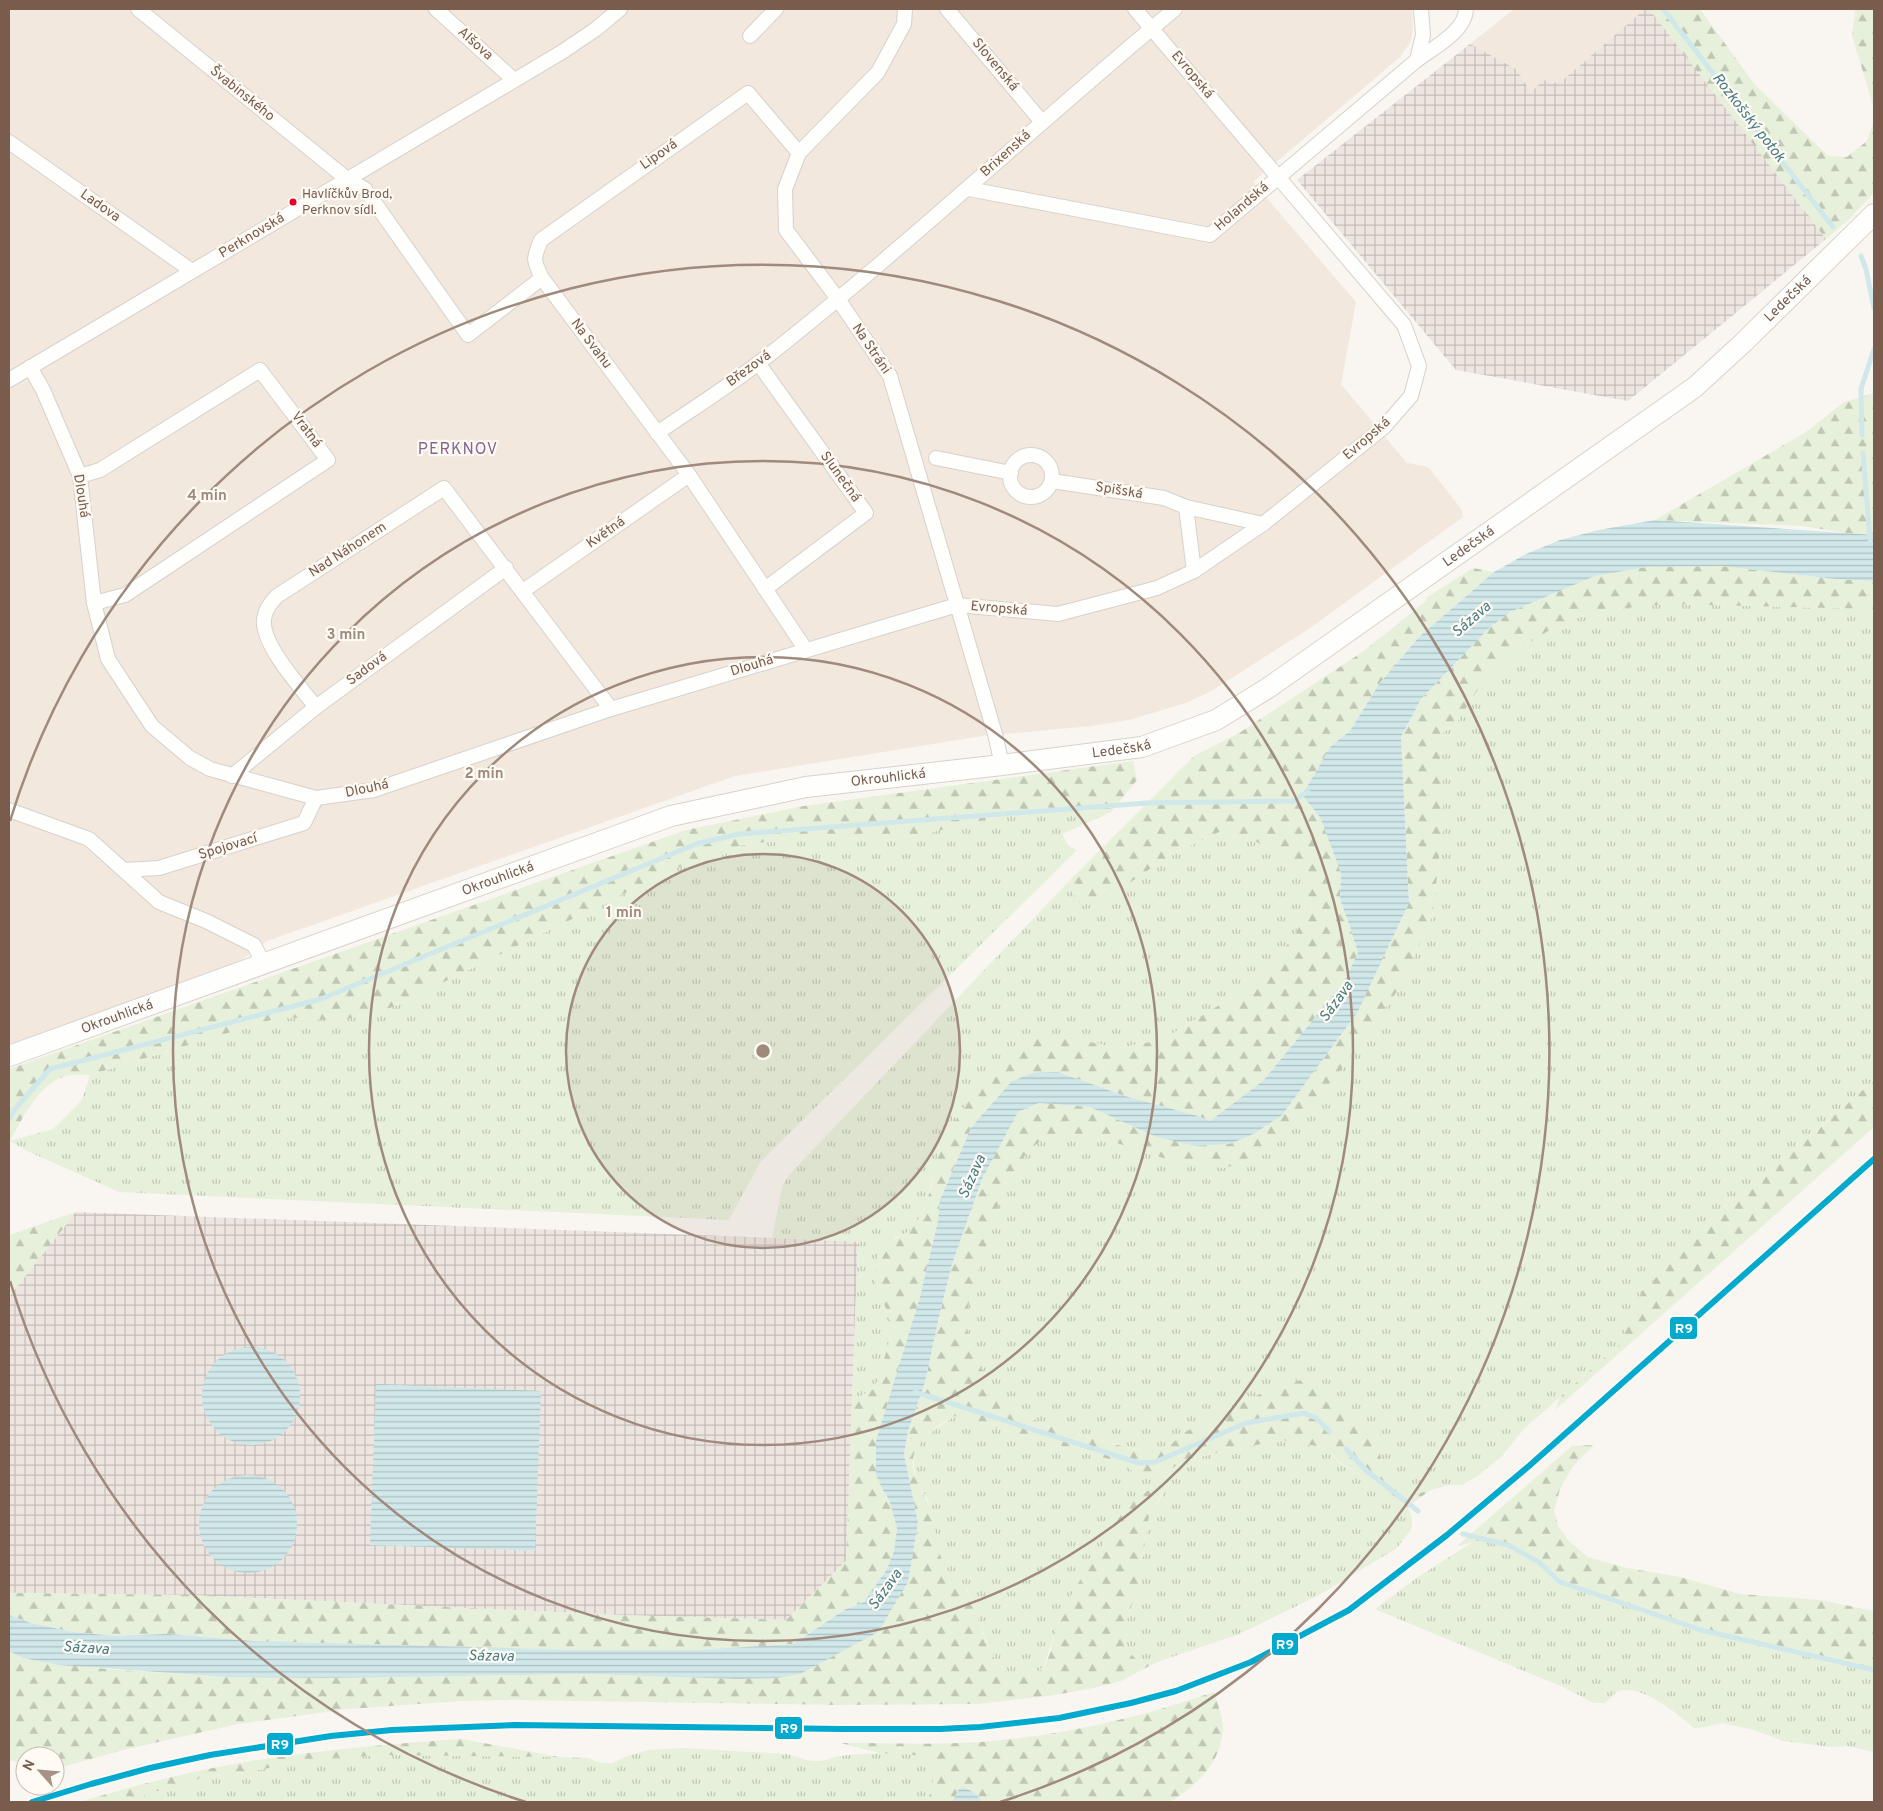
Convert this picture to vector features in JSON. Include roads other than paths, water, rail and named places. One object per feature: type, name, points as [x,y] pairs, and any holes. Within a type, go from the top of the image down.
[{"type":"main road","name":"Ledečská","points":[[1002,765],[1142,747],[1216,720],[1268,688],[1695,387],[1744,342],[1874,214]]},
{"type":"main road","name":"Okrouhlická","points":[[9,1056],[671,816],[806,787],[1002,765]]},
{"type":"street","name":"Švabinského","points":[[138,9],[347,179]]},
{"type":"street","name":"Alšova","points":[[436,9],[514,80]]},
{"type":"street","name":"Perknovská","points":[[9,380],[569,48],[620,9]]},
{"type":"street","points":[[750,36],[776,9]]},
{"type":"street","name":"Na Stráni","points":[[905,9],[904,24],[878,72],[799,153],[785,189],[786,230],[838,299],[890,376],[996,734],[1002,765]]},
{"type":"street","name":"Slovenská","points":[[947,9],[1042,122]]},
{"type":"street","name":"Evropská","points":[[957,605],[1058,614],[1157,588],[1194,571],[1263,524],[1384,427],[1410,396],[1419,366],[1404,325],[1136,9]]},
{"type":"street","name":"Brixenská","points":[[838,299],[1175,9]]},
{"type":"street","points":[[1417,60],[1423,35],[1421,9]]},
{"type":"street","name":"Holandská","points":[[968,189],[1210,235],[1417,60],[1458,29],[1465,18],[1466,9]]},
{"type":"street","name":"Lipová","points":[[542,278],[535,265],[534,255],[540,240],[748,93],[799,153]]},
{"type":"street","name":"Ladova","points":[[9,142],[192,271]]},
{"type":"street","points":[[347,179],[365,189],[468,335],[542,278]]},
{"type":"street","name":"Na Svahu","points":[[542,278],[689,476],[806,650]]},
{"type":"street","name":"Březová","points":[[657,434],[758,363],[838,299]]},
{"type":"street","name":"Slunečná","points":[[758,363],[866,513],[765,589]]},
{"type":"street","name":"Dlouhá","points":[[30,367],[43,390],[80,476],[94,603],[108,659],[152,726],[190,758],[210,769],[316,798],[374,790],[611,709],[957,605]]},
{"type":"street","name":"Vratná","points":[[80,476],[100,470],[260,370],[328,460],[125,595],[94,603]]},
{"type":"street","points":[[1029,455],[1038,456],[1048,464],[1052,472],[1052,481],[1044,493],[1035,497],[1025,496],[1014,487],[1011,473],[1014,464],[1020,458],[1029,455]]},
{"type":"street","points":[[936,458],[1011,473]]},
{"type":"street","name":"Květná","points":[[523,591],[689,476]]},
{"type":"street","name":"Spišská","points":[[1052,481],[1164,498],[1186,507],[1263,524]]},
{"type":"street","name":"Nad Náhonem","points":[[316,707],[287,671],[269,642],[264,618],[270,603],[277,596],[444,488],[506,568]]},
{"type":"street","points":[[1186,507],[1194,571]]},
{"type":"street","points":[[506,568],[611,709]]},
{"type":"street","name":"Sadová","points":[[232,776],[316,707],[506,568]]},
{"type":"street","name":"Spojovací","points":[[124,870],[159,868],[304,823],[316,798]]},
{"type":"street","points":[[9,810],[89,839],[159,902],[206,921],[254,945],[264,965]]},
{"type":"water","name":"Sázava","points":[[1655,520],[1874,535],[1874,581],[1835,579],[1722,566],[1646,567],[1595,576],[1510,612],[1488,629],[1421,699],[1401,737],[1409,903],[1357,1013],[1282,1115],[1255,1133],[1230,1144],[1195,1146],[1154,1136],[1090,1107],[1039,1103],[1018,1112],[982,1179],[952,1264],[925,1382],[908,1431],[904,1454],[918,1523],[908,1582],[878,1632],[802,1673],[778,1678],[739,1679],[587,1674],[324,1678],[227,1677],[60,1665],[23,1658],[9,1651],[9,1615],[31,1623],[73,1632],[114,1636],[169,1634],[253,1641],[581,1650],[696,1650],[793,1644],[846,1609],[864,1602],[887,1569],[894,1551],[897,1528],[889,1499],[876,1475],[876,1441],[920,1297],[938,1221],[940,1200],[971,1128],[1011,1082],[1032,1073],[1058,1072],[1125,1096],[1210,1121],[1263,1081],[1344,982],[1358,953],[1340,899],[1341,873],[1320,817],[1302,795],[1331,746],[1350,731],[1379,684],[1419,637],[1494,572],[1526,554],[1560,540],[1599,530]]},
{"type":"water","points":[[251,1347],[270,1351],[285,1362],[296,1377],[300,1396],[296,1415],[285,1430],[270,1441],[251,1445],[232,1441],[217,1430],[206,1415],[202,1396],[206,1377],[217,1362],[232,1351]]},
{"type":"water","points":[[376,1384],[541,1391],[535,1551],[370,1545]]},
{"type":"water","points":[[248,1475],[267,1479],[282,1490],[293,1505],[297,1524],[293,1543],[282,1558],[267,1569],[248,1573],[229,1569],[214,1558],[203,1543],[199,1524],[203,1505],[214,1490],[229,1479]]},
{"type":"water","points":[[963,1787],[975,1793],[982,1802],[952,1802],[959,1789]]},
{"type":"waterway","name":"Rozkošský potok","points":[[1663,9],[1833,227]]},
{"type":"waterway","name":"Rozkošský potok","points":[[1861,256],[1866,269],[1874,308]]},
{"type":"waterway","name":"Rozkošský potok","points":[[1862,435],[1861,389],[1874,349]]},
{"type":"waterway","name":"Rozkošský potok","points":[[1863,453],[1870,540]]},
{"type":"waterway","points":[[9,1119],[15,1109],[50,1069],[321,999],[696,844],[739,834],[1147,803],[1295,801],[1308,792]]},
{"type":"waterway","points":[[915,1392],[1139,1463],[1155,1462],[1246,1423],[1304,1413],[1316,1418],[1329,1431]]},
{"type":"waterway","points":[[1346,1449],[1368,1472],[1418,1511]]},
{"type":"waterway","points":[[1463,1534],[1508,1545],[1539,1562],[1560,1582],[1701,1630],[1874,1670]]},
{"type":"place","name":"Havlíčkův Brod, Perknov sídl.","points":[[293,202]]},
{"type":"district","name":"PERKNOV","points":[[458,450]]}]
